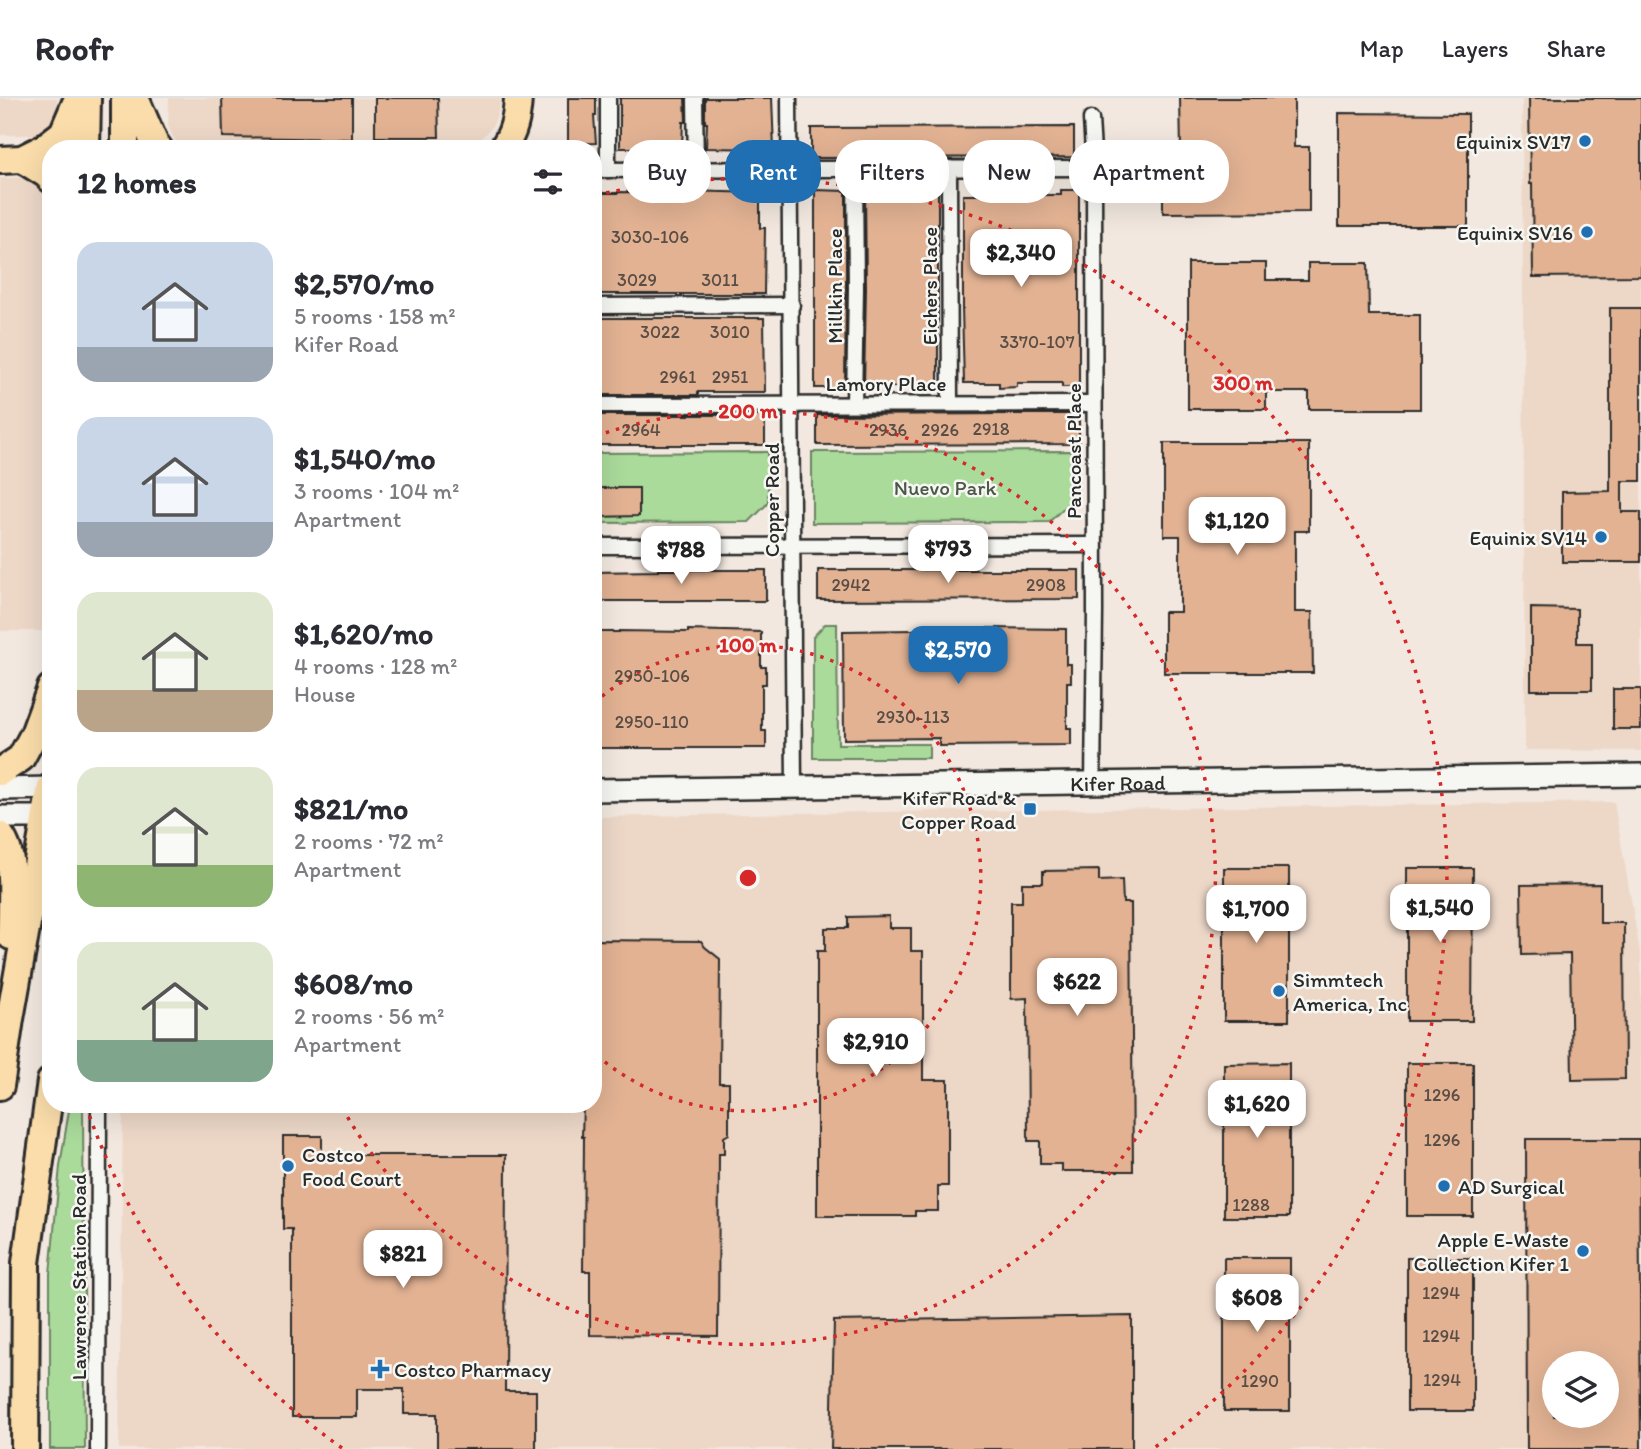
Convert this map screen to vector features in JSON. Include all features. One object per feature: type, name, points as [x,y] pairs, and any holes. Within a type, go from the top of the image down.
[{"type":"highway","points":[[54,140],[63,133],[78,98]]},
{"type":"highway","points":[[86,140],[87,98]]},
{"type":"highway","points":[[125,98],[125,140]]},
{"type":"highway","points":[[135,98],[155,140]]},
{"type":"highway","points":[[510,140],[516,122],[518,98]]},
{"type":"highway","points":[[11,159],[42,149]]},
{"type":"highway","points":[[11,159],[42,172]]},
{"type":"highway","points":[[0,772],[20,758],[34,734],[42,712]]},
{"type":"highway","points":[[0,835],[9,855],[11,872],[10,1019]]},
{"type":"highway","points":[[0,1086],[42,849]]},
{"type":"highway","points":[[25,1449],[26,1263],[47,1113]]},
{"type":"main road","name":"Kifer Road","points":[[602,790],[1641,775]]},
{"type":"main road","points":[[0,789],[42,788]]},
{"type":"main road","points":[[0,817],[42,817]]},
{"type":"street","points":[[602,160],[608,98]]},
{"type":"street","points":[[695,98],[696,140]]},
{"type":"street","name":"Copper Road","points":[[789,98],[790,140]]},
{"type":"street","name":"Pancoast Place","points":[[1091,119],[1092,140]]},
{"type":"street","points":[[950,168],[1069,168]]},
{"type":"street","name":"Eichers Place","points":[[950,168],[950,404]]},
{"type":"street","points":[[602,170],[623,170]]},
{"type":"street","name":"Copper Road","points":[[790,203],[794,788]]},
{"type":"street","name":"Millkin Place","points":[[854,404],[855,203]]},
{"type":"street","name":"Pancoast Place","points":[[1093,784],[1094,203]]},
{"type":"street","points":[[602,306],[792,305]]},
{"type":"street","name":"Lamory Place","points":[[602,405],[1094,404]]},
{"type":"street","points":[[602,546],[1094,545]]},
{"type":"street","name":"Lawrence Station Road","points":[[98,1449],[99,1113]]},
{"type":"shaded area","points":[[0,98],[57,98],[58,108],[54,120],[37,135],[0,135]]},
{"type":"shaded area","points":[[169,98],[500,98],[496,119],[480,140],[175,140],[168,126]]},
{"type":"shaded area","points":[[1522,98],[1641,98],[1641,751],[1525,750]]},
{"type":"shaded area","points":[[27,177],[42,191],[42,631],[0,631],[0,178]]},
{"type":"shaded area","points":[[1614,802],[1641,957],[1641,1449],[119,1449],[123,1113],[602,1113],[602,817]]},
{"type":"green space","name":"Nuevo Park","points":[[1078,451],[1078,494],[1049,522],[812,523],[812,452]]},
{"type":"green space","points":[[768,452],[768,503],[749,522],[602,523],[602,453]]},
{"type":"green space","points":[[825,624],[837,624],[838,744],[929,744],[929,758],[813,758],[813,637]]},
{"type":"green space","points":[[69,1113],[83,1113],[85,1449],[50,1449],[50,1274],[60,1166]]},
{"type":"building","points":[[222,98],[352,98],[352,139],[223,137]]},
{"type":"building","points":[[375,98],[438,98],[439,137],[375,137]]},
{"type":"building","points":[[568,98],[596,98],[596,140],[568,140]]},
{"type":"building","points":[[620,98],[685,98],[686,122],[683,122],[682,140],[623,140],[623,148],[620,148]]},
{"type":"building","points":[[705,98],[772,98],[774,140],[725,140],[725,148],[711,148],[711,140],[706,140]]},
{"type":"building","points":[[1180,98],[1294,98],[1294,147],[1309,147],[1309,212],[1163,213],[1163,203],[1229,203],[1229,140],[1181,140]]},
{"type":"building","points":[[1529,98],[1641,98],[1641,276],[1533,277]]},
{"type":"building","points":[[1339,113],[1468,114],[1468,226],[1339,226]]},
{"type":"building","points":[[1074,127],[1074,140],[1069,140],[1069,157],[1055,157],[1055,140],[963,140],[963,157],[949,157],[949,140],[835,140],[835,158],[821,158],[821,140],[811,140],[811,128]]},
{"type":"building","points":[[821,190],[835,191],[835,203],[846,203],[845,388],[815,388],[815,203],[821,203]]},
{"type":"building","points":[[1061,190],[1069,190],[1069,203],[1079,203],[1079,387],[1062,387],[1062,383],[1017,383],[1017,387],[999,388],[999,383],[964,383],[963,203],[1055,203],[1055,195],[1061,195]]},
{"type":"building","points":[[623,192],[623,203],[711,203],[711,192],[725,192],[725,203],[760,203],[760,228],[765,228],[764,294],[602,294],[602,193]]},
{"type":"building","points":[[865,203],[938,203],[938,387],[864,387]]},
{"type":"building","points":[[1188,263],[1266,263],[1266,280],[1308,280],[1308,263],[1368,263],[1369,315],[1420,315],[1420,409],[1309,409],[1309,392],[1266,392],[1266,409],[1188,409]]},
{"type":"building","points":[[1610,308],[1641,308],[1641,481],[1622,481],[1622,512],[1641,512],[1641,562],[1562,562],[1562,492],[1610,491]]},
{"type":"building","points":[[602,318],[764,318],[765,392],[698,392],[698,395],[602,395]]},
{"type":"building","points":[[1079,414],[1079,444],[817,445],[817,415]]},
{"type":"building","points":[[602,415],[765,415],[765,445],[602,445]]},
{"type":"building","points":[[1164,443],[1309,443],[1309,531],[1295,531],[1295,612],[1312,612],[1313,673],[1164,673],[1164,612],[1180,612],[1180,536],[1164,536]]},
{"type":"building","points":[[602,488],[639,488],[639,516],[602,517]]},
{"type":"building","points":[[766,570],[766,601],[602,601],[602,572]]},
{"type":"building","points":[[818,570],[1079,570],[1079,599],[818,600]]},
{"type":"building","points":[[1531,608],[1577,609],[1577,643],[1592,643],[1592,690],[1531,690]]},
{"type":"building","points":[[1066,629],[1066,664],[1071,664],[1071,682],[1067,682],[1067,728],[1071,728],[1071,745],[939,746],[939,738],[844,739],[843,631]]},
{"type":"building","points":[[602,632],[761,632],[761,667],[766,667],[766,684],[762,684],[762,731],[766,731],[766,748],[602,748]]},
{"type":"building","points":[[1613,689],[1641,689],[1641,729],[1613,729]]},
{"type":"building","points":[[1224,868],[1289,868],[1289,1021],[1224,1021]]},
{"type":"building","points":[[1407,868],[1473,868],[1472,1021],[1407,1021]]},
{"type":"building","points":[[1099,870],[1099,881],[1122,880],[1123,903],[1131,903],[1133,1171],[1062,1171],[1062,1164],[1040,1164],[1040,1141],[1028,1141],[1027,998],[1011,999],[1011,902],[1022,902],[1022,883],[1043,883],[1043,871]]},
{"type":"building","points":[[1600,884],[1600,923],[1624,923],[1625,1079],[1572,1080],[1570,954],[1522,955],[1521,885]]},
{"type":"building","points":[[889,916],[889,928],[911,928],[911,951],[923,951],[923,1080],[948,1080],[948,1186],[938,1186],[938,1211],[915,1211],[915,1216],[817,1216],[817,951],[825,951],[825,928],[848,928],[848,917]]},
{"type":"building","points":[[602,940],[701,941],[720,959],[719,1083],[729,1083],[729,1134],[724,1137],[724,1154],[719,1154],[718,1336],[590,1335],[590,1271],[583,1271],[583,1113],[602,1113]]},
{"type":"building","points":[[1289,1063],[1289,1217],[1224,1217],[1224,1064]]},
{"type":"building","points":[[1407,1063],[1473,1063],[1473,1216],[1407,1216]]},
{"type":"building","points":[[283,1136],[322,1136],[322,1155],[506,1155],[505,1391],[536,1391],[536,1449],[437,1449],[437,1414],[404,1414],[404,1389],[357,1389],[357,1417],[292,1417],[292,1229],[283,1229]]},
{"type":"building","name":"Apple E-Waste Collection Kifer 1","points":[[1526,1139],[1639,1139],[1641,1449],[1527,1449]]},
{"type":"building","points":[[1224,1258],[1290,1258],[1290,1411],[1224,1411]]},
{"type":"building","points":[[1407,1258],[1473,1258],[1473,1411],[1407,1411]]},
{"type":"building","points":[[1132,1316],[1132,1449],[831,1449],[834,1321]]},
{"type":"place","name":"Equinix SV17","points":[[1585,141]]},
{"type":"place","name":"Equinix SV16","points":[[1587,232]]},
{"type":"place","name":"Equinix SV14","points":[[1601,537]]},
{"type":"place","name":"Kifer Road & Copper Road","points":[[1030,809]]},
{"type":"place","name":"Simmtech America, Inc","points":[[1279,991]]},
{"type":"place","name":"Costco Food Court","points":[[288,1166]]},
{"type":"place","name":"AD Surgical","points":[[1444,1186]]},
{"type":"place","name":"Apple E-Waste Collection Kifer 1","points":[[1583,1251]]},
{"type":"place","name":"Costco Pharmacy","points":[[380,1369]]}]
